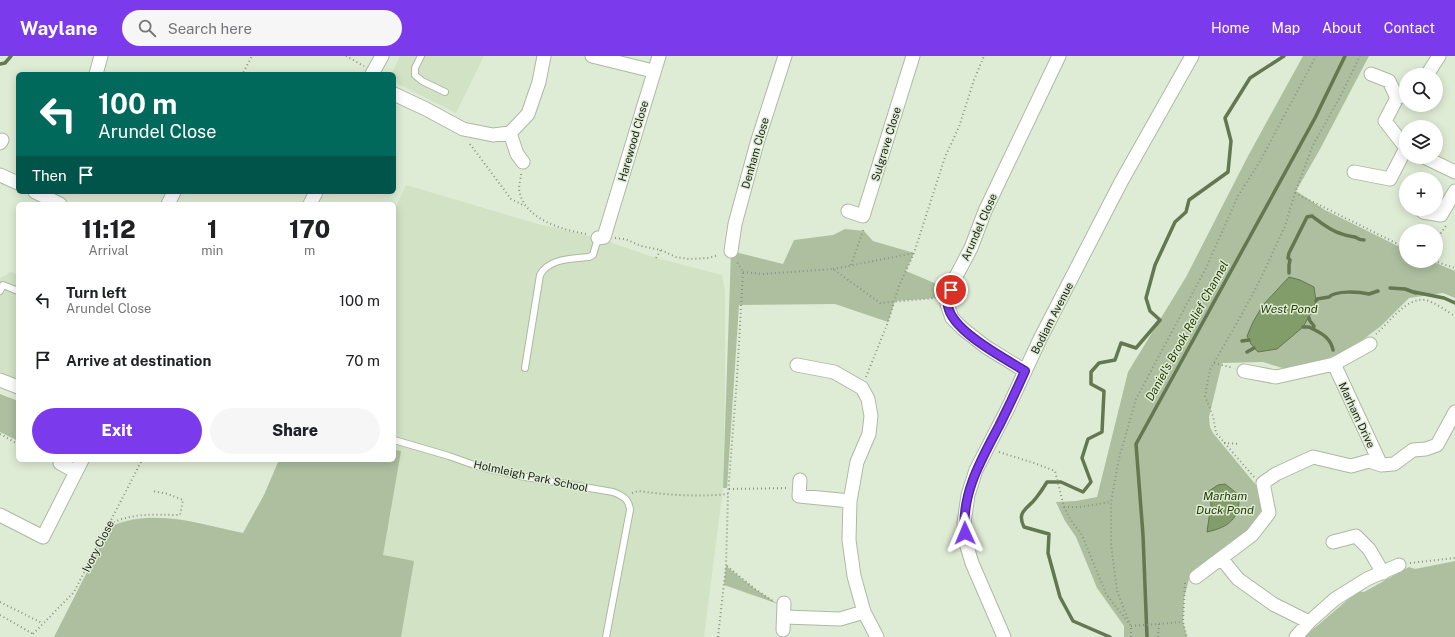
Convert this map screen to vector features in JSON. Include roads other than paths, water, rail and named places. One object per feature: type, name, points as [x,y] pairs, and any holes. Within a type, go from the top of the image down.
[{"type":"street","points":[[97,72],[101,56]]},
{"type":"street","points":[[374,72],[382,56]]},
{"type":"street","points":[[396,95],[463,129],[493,135],[510,133],[528,114],[539,82],[544,56]]},
{"type":"street","points":[[592,56],[653,72]]},
{"type":"street","name":"Harewood Close","points":[[601,238],[617,212],[653,72],[659,56]]},
{"type":"street","name":"Denham Close","points":[[731,251],[737,217],[757,143],[785,56]]},
{"type":"street","name":"Sulgrave Close","points":[[848,211],[864,216],[913,56]]},
{"type":"street","name":"Arundel Close","points":[[1025,371],[986,347],[963,330],[952,318],[947,304],[953,282],[971,248],[985,211],[1059,56]]},
{"type":"street","name":"Bodiam Avenue","points":[[1004,637],[972,563],[966,543],[964,523],[968,495],[976,470],[1121,182],[1192,56]]},
{"type":"street","points":[[1431,68],[1439,56]]},
{"type":"street","points":[[1371,74],[1389,81],[1399,93]]},
{"type":"street","points":[[1399,100],[1385,121],[1399,139]]},
{"type":"street","points":[[510,133],[517,154],[523,162]]},
{"type":"street","points":[[1354,172],[1390,179],[1399,162]]},
{"type":"street","points":[[1438,164],[1455,172]]},
{"type":"street","points":[[0,175],[16,183]]},
{"type":"street","points":[[1437,216],[1445,218],[1455,191]]},
{"type":"street","points":[[42,194],[58,199]]},
{"type":"street","points":[[1244,371],[1276,377],[1334,364],[1370,341]]},
{"type":"street","name":"Marham Drive","points":[[1334,364],[1381,465]]},
{"type":"street","points":[[797,365],[834,372],[862,388],[868,398],[871,416],[869,434],[857,462],[850,502],[849,540],[854,576],[864,612],[878,637]]},
{"type":"street","points":[[0,380],[16,386]]},
{"type":"street","name":"Marham Drive","points":[[1221,558],[1252,535],[1270,513],[1263,483],[1276,474],[1313,457],[1351,466],[1368,461],[1381,465],[1394,464],[1414,450],[1426,449],[1437,445],[1455,412]]},
{"type":"street","points":[[0,515],[43,537],[79,466],[60,463]]},
{"type":"street","points":[[800,484],[799,496],[850,502]]},
{"type":"street","points":[[1333,542],[1356,536],[1369,549],[1383,572]]},
{"type":"street","points":[[1196,576],[1221,558],[1238,579],[1274,604],[1309,622]]},
{"type":"street","points":[[1296,637],[1309,622],[1335,599],[1367,579],[1399,565]]},
{"type":"street","points":[[783,630],[784,609],[840,620],[864,612]]},
{"type":"lane","points":[[420,56],[415,68],[415,75],[422,81],[445,92]]},
{"type":"lane","points":[[525,368],[540,276],[543,270],[558,261],[589,257],[593,255],[601,238]]},
{"type":"lane","points":[[0,290],[3,285],[16,290]]},
{"type":"lane","name":"Holmleigh Park School","points":[[396,441],[477,466],[520,476],[613,492],[627,500],[630,510],[606,637]]},
{"type":"water","name":"West Pond","points":[[1289,277],[1300,280],[1314,287],[1316,301],[1313,310],[1303,327],[1277,349],[1258,352],[1251,344],[1247,336],[1263,305]]},
{"type":"water","name":"Marham Duck Pond","points":[[1225,484],[1239,495],[1238,510],[1232,521],[1215,530],[1207,532],[1211,504],[1209,491],[1218,485]]},
{"type":"waterway","points":[[0,64],[5,63],[11,56]]},
{"type":"waterway","points":[[1110,637],[1073,621],[1060,597],[1048,553],[1049,534],[1024,527],[1021,517],[1047,482],[1061,482],[1083,492],[1091,482],[1082,458],[1088,439],[1102,432],[1104,391],[1091,384],[1091,372],[1099,363],[1115,360],[1121,343],[1136,348],[1160,320],[1150,311],[1146,298],[1155,265],[1175,222],[1186,212],[1189,200],[1228,172],[1231,141],[1225,118],[1250,78],[1284,56]]},
{"type":"waterway","name":"Daniel's Brook Relief Channel","points":[[1147,637],[1143,535],[1136,444],[1315,118],[1345,56]]},
{"type":"waterway","points":[[1289,273],[1289,253],[1307,217],[1312,216],[1338,233],[1364,240]]},
{"type":"waterway","points":[[1390,288],[1405,289],[1416,293]]},
{"type":"waterway","points":[[1316,301],[1317,299],[1329,297],[1342,292],[1369,294],[1378,291]]},
{"type":"waterway","points":[[1414,292],[1444,298],[1455,303]]},
{"type":"waterway","points":[[1309,318],[1314,326],[1313,329],[1326,337],[1333,350]]},
{"type":"waterway","points":[[1303,327],[1313,329]]},
{"type":"waterway","points":[[1242,341],[1249,340]]},
{"type":"waterway","points":[[1247,352],[1254,348]]}]
